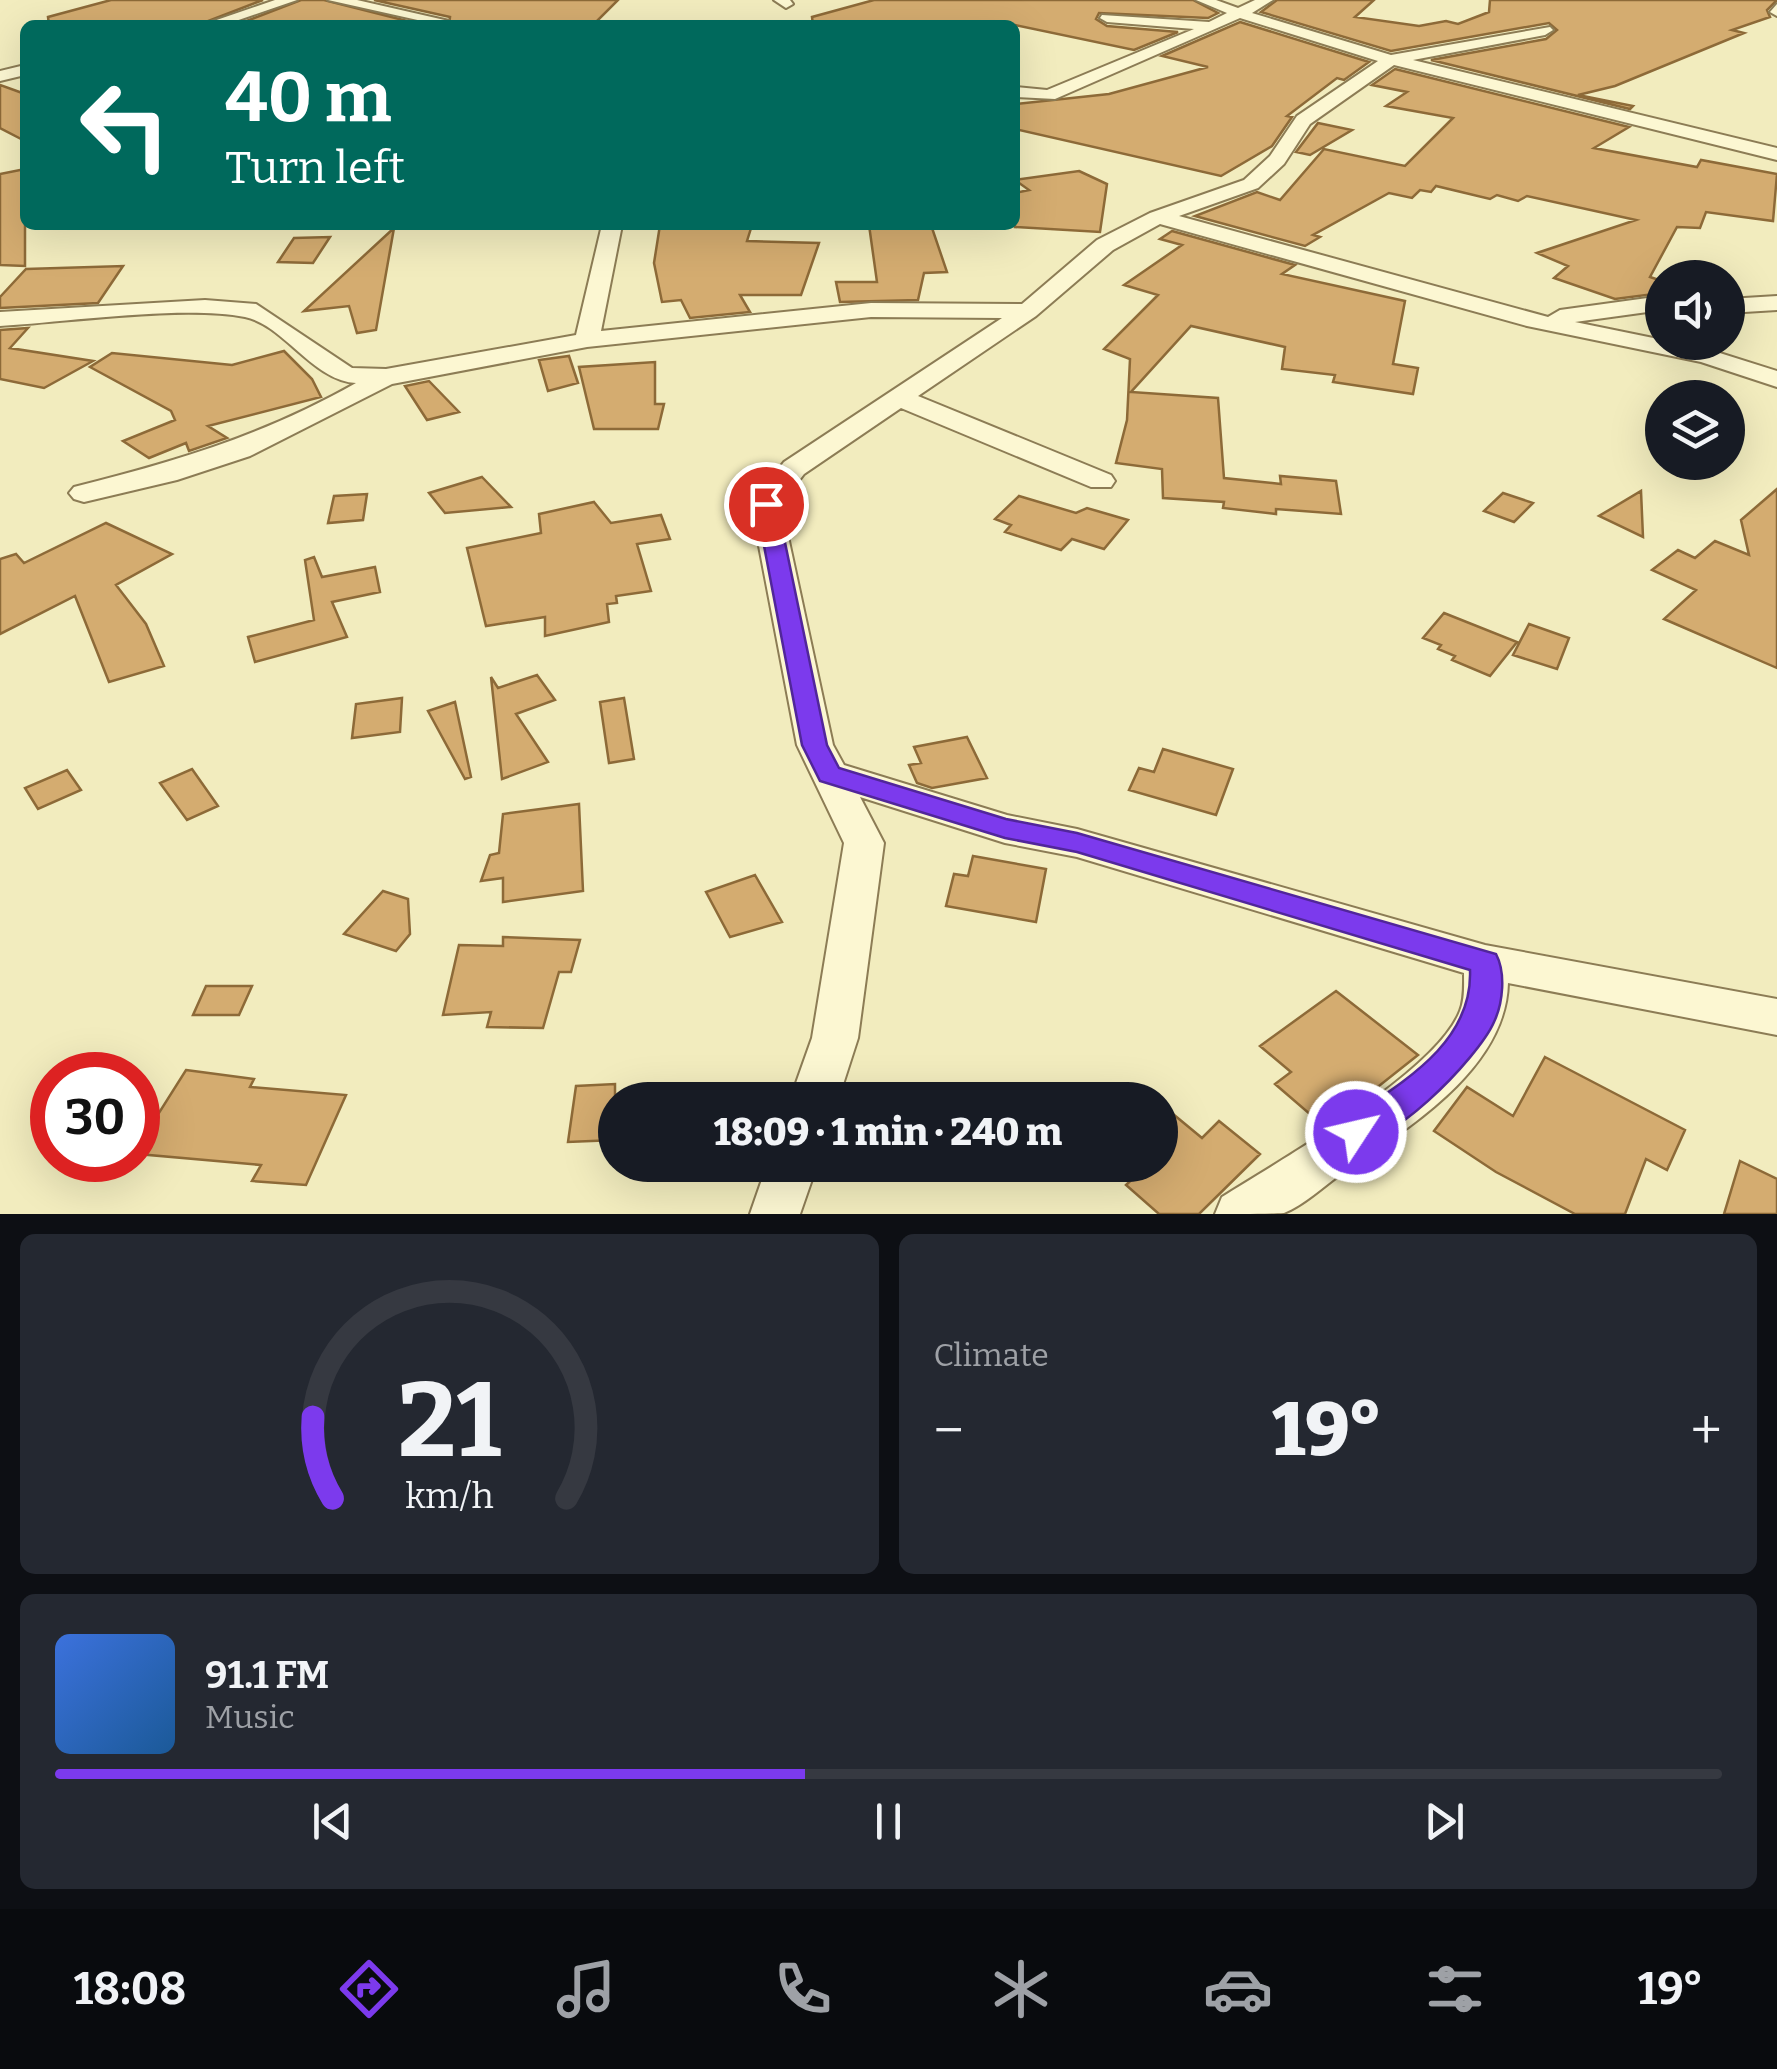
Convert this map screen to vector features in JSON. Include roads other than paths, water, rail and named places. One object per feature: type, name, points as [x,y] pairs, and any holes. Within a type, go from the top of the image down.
[{"type":"street","points":[[226,20],[290,0]]},
{"type":"street","points":[[335,0],[437,20]]},
{"type":"street","points":[[1203,0],[1240,15],[1391,60],[1777,154]]},
{"type":"street","points":[[1020,92],[1049,95],[1216,26],[1266,0]]},
{"type":"street","points":[[1107,18],[1216,26]]},
{"type":"street","points":[[820,1082],[835,1038],[864,843],[814,745],[766,504],[794,468],[1028,311],[1092,253],[1158,218],[1251,184],[1277,160],[1303,120],[1391,60],[1544,30]]},
{"type":"street","points":[[1158,218],[1536,321],[1707,356],[1777,379]]},
{"type":"street","points":[[587,340],[611,230]]},
{"type":"street","points":[[1745,305],[1777,303]]},
{"type":"street","points":[[1536,321],[1645,305]]},
{"type":"street","points":[[0,319],[236,308],[256,311],[346,375],[386,377],[587,340],[892,308],[1028,311]]},
{"type":"street","points":[[84,493],[129,485],[254,448],[386,377]]},
{"type":"street","points":[[899,398],[1101,481]]},
{"type":"street","points":[[829,774],[1005,829],[1077,842],[1485,962],[1777,1017]]},
{"type":"street","points":[[1240,1214],[1414,1092],[1455,1055],[1480,1018],[1486,990],[1485,962]]},
{"type":"street","points":[[775,1214],[786,1182]]}]
